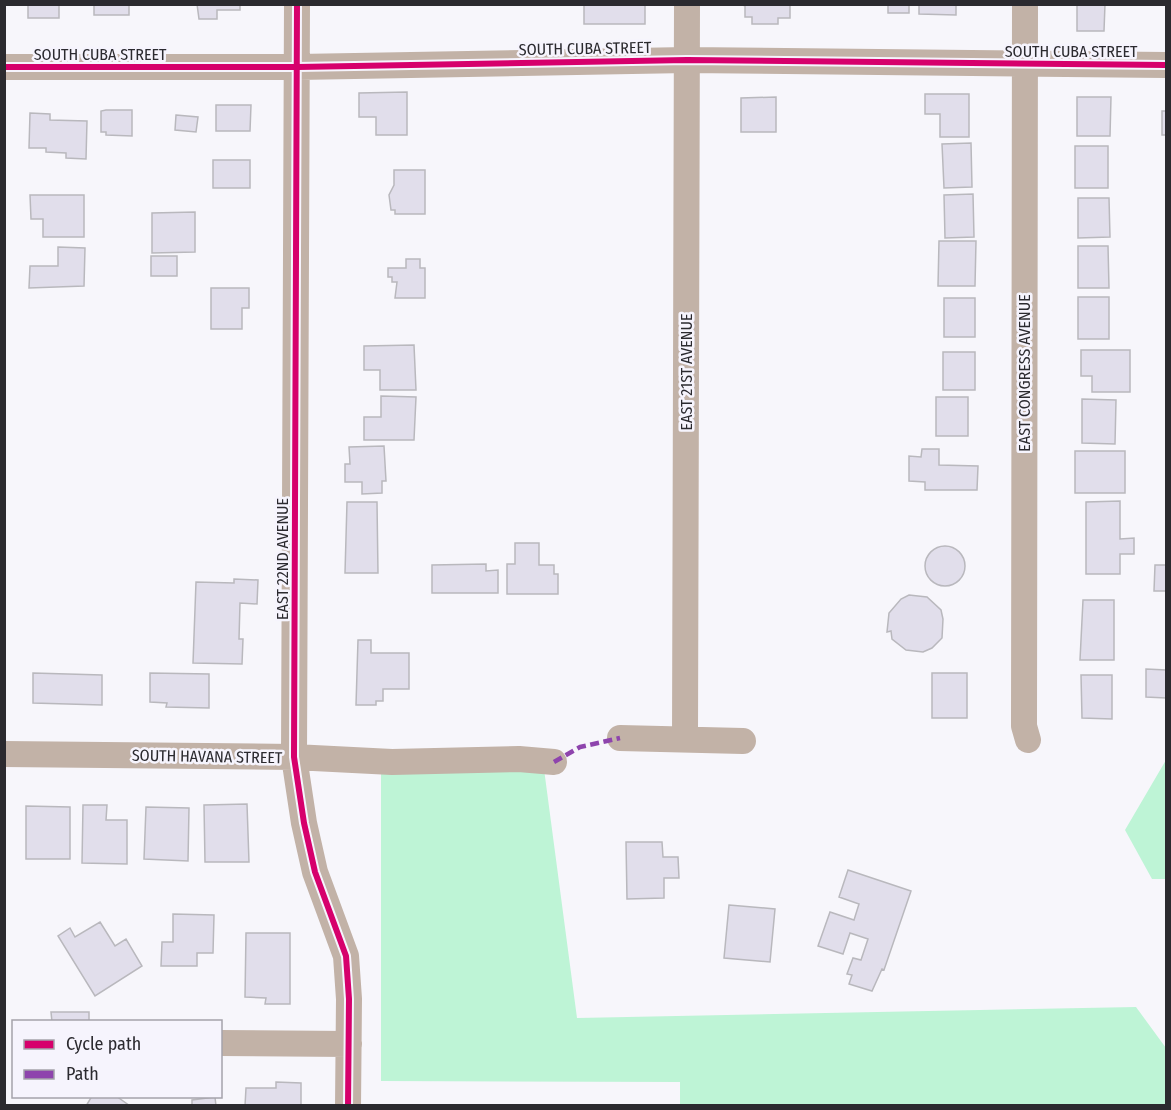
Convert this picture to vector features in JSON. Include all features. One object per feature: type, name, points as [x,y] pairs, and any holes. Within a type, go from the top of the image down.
[{"type":"street","name":"EAST 22ND AVENUE","points":[[297,4],[294,757],[304,823],[315,872],[346,956],[349,1044],[348,1106]]},
{"type":"street","name":"EAST 21ST AVENUE","points":[[685,740],[687,4]]},
{"type":"street","name":"EAST CONGRESS AVENUE","points":[[1025,4],[1024,726],[1028,740]]},
{"type":"street","name":"SOUTH CUBA STREET","points":[[4,67],[298,67],[687,60],[1167,65]]},
{"type":"street","points":[[620,738],[743,741]]},
{"type":"street","name":"SOUTH HAVANA STREET","points":[[4,754],[294,757],[392,762],[519,759],[554,762]]},
{"type":"street","points":[[222,1043],[349,1044]]},
{"type":"green space","points":[[1166,760],[1166,879],[1152,879],[1125,830]]},
{"type":"green space","points":[[544,769],[577,1018],[1136,1007],[1166,1048],[1166,1106],[680,1106],[680,1082],[381,1081],[381,770]]},
{"type":"building","points":[[28,4],[59,4],[59,18],[28,18]]},
{"type":"building","points":[[94,4],[129,4],[129,15],[94,15]]},
{"type":"building","points":[[197,4],[240,4],[240,10],[217,10],[217,19],[199,19]]},
{"type":"building","points":[[584,4],[645,4],[645,24],[584,24]]},
{"type":"building","points":[[741,4],[790,4],[790,18],[778,18],[778,24],[752,24],[752,17],[745,17],[745,6]]},
{"type":"building","points":[[888,4],[909,4],[909,13],[888,13]]},
{"type":"building","points":[[919,4],[959,5],[956,5],[956,15],[919,14]]},
{"type":"building","points":[[1077,4],[1105,4],[1104,31],[1077,31]]},
{"type":"building","points":[[407,92],[407,135],[376,135],[376,117],[359,117],[359,93]]},
{"type":"building","points":[[925,94],[969,94],[969,137],[940,137],[940,114],[925,114]]},
{"type":"building","points":[[776,97],[776,132],[741,132],[741,98]]},
{"type":"building","points":[[1077,97],[1111,97],[1110,136],[1077,136]]},
{"type":"building","points":[[216,105],[251,105],[250,131],[216,131]]},
{"type":"building","points":[[132,110],[132,136],[106,135],[106,132],[101,132],[101,111]]},
{"type":"building","points":[[1162,111],[1166,111],[1166,135],[1162,135]]},
{"type":"building","points":[[30,113],[50,114],[50,120],[87,121],[86,159],[66,158],[66,153],[46,152],[46,148],[29,148]]},
{"type":"building","points":[[176,115],[198,117],[196,132],[175,130]]},
{"type":"building","points":[[971,143],[972,187],[944,188],[942,144]]},
{"type":"building","points":[[1075,146],[1108,146],[1108,188],[1075,188]]},
{"type":"building","points":[[213,160],[250,160],[250,188],[213,188]]},
{"type":"building","points":[[394,170],[425,170],[425,214],[395,214],[395,210],[391,210],[389,195],[394,185]]},
{"type":"building","points":[[973,194],[974,237],[945,238],[944,195]]},
{"type":"building","points":[[30,195],[84,195],[84,237],[43,237],[43,219],[31,219]]},
{"type":"building","points":[[1078,198],[1109,198],[1110,237],[1078,238]]},
{"type":"building","points":[[195,212],[195,252],[152,253],[152,213]]},
{"type":"building","points":[[939,241],[976,241],[975,286],[938,286]]},
{"type":"building","points":[[1078,246],[1108,246],[1109,288],[1078,288]]},
{"type":"building","points":[[58,247],[85,248],[84,286],[29,288],[30,266],[58,266]]},
{"type":"building","points":[[151,256],[177,256],[177,276],[151,276]]},
{"type":"building","points":[[406,259],[420,259],[420,268],[425,268],[425,298],[395,298],[397,282],[392,282],[392,277],[388,277],[388,268],[406,268]]},
{"type":"building","points":[[211,288],[249,288],[249,308],[242,308],[242,329],[211,329]]},
{"type":"building","points":[[1078,297],[1109,297],[1109,339],[1078,339]]},
{"type":"building","points":[[944,298],[975,298],[975,337],[944,337]]},
{"type":"building","points":[[414,345],[416,390],[380,390],[380,370],[364,370],[364,346]]},
{"type":"building","points":[[1081,350],[1130,350],[1130,392],[1092,392],[1092,376],[1081,376]]},
{"type":"building","points":[[943,352],[975,352],[975,390],[943,390]]},
{"type":"building","points":[[381,396],[416,397],[414,440],[364,440],[364,417],[381,417]]},
{"type":"building","points":[[936,397],[968,397],[968,436],[936,436]]},
{"type":"building","points":[[1082,399],[1116,400],[1115,444],[1082,443]]},
{"type":"building","points":[[384,446],[386,481],[382,481],[382,493],[362,494],[362,482],[345,482],[345,464],[350,464],[349,447]]},
{"type":"building","points":[[922,449],[939,449],[939,465],[978,466],[977,490],[925,490],[925,482],[909,481],[909,456],[921,457]]},
{"type":"building","points":[[1075,451],[1125,451],[1125,493],[1075,493]]},
{"type":"building","points":[[1120,501],[1120,539],[1134,538],[1134,554],[1120,554],[1120,574],[1086,574],[1086,502]]},
{"type":"building","points":[[347,502],[377,502],[378,573],[345,573]]},
{"type":"building","points":[[515,543],[539,543],[539,565],[554,565],[554,574],[558,574],[558,594],[507,594],[507,564],[515,564]]},
{"type":"building","points":[[945,546],[953,547],[959,552],[964,558],[964,574],[959,580],[953,585],[945,586],[937,585],[931,580],[926,574],[925,566],[926,558],[931,552],[937,547]]},
{"type":"building","points":[[486,564],[486,571],[498,570],[498,593],[432,593],[432,565]]},
{"type":"building","points":[[1155,565],[1166,565],[1166,591],[1154,591]]},
{"type":"building","points":[[234,579],[258,580],[257,604],[240,603],[239,639],[243,639],[242,664],[193,663],[196,582],[234,583]]},
{"type":"building","points":[[909,595],[927,597],[941,610],[942,638],[932,648],[923,652],[906,650],[892,639],[891,631],[887,632],[889,613],[901,599]]},
{"type":"building","points":[[1083,600],[1114,600],[1114,660],[1080,660]]},
{"type":"building","points":[[358,640],[371,640],[371,653],[409,653],[409,689],[383,689],[383,701],[376,701],[376,705],[356,705]]},
{"type":"building","points":[[1146,669],[1166,670],[1166,698],[1146,697]]},
{"type":"building","points":[[33,673],[102,675],[102,705],[33,703]]},
{"type":"building","points":[[150,673],[209,674],[209,708],[166,707],[167,703],[150,702]]},
{"type":"building","points":[[932,673],[967,673],[967,718],[932,718]]},
{"type":"building","points":[[1081,675],[1112,675],[1112,719],[1082,718]]},
{"type":"building","points":[[247,804],[249,862],[205,862],[204,805]]},
{"type":"building","points":[[83,805],[107,805],[106,820],[127,820],[127,864],[82,863]]},
{"type":"building","points":[[26,806],[70,807],[70,859],[26,859]]},
{"type":"building","points":[[146,807],[189,808],[188,861],[144,859]]},
{"type":"building","points":[[626,842],[662,842],[663,857],[678,857],[679,878],[664,878],[664,898],[627,899]]},
{"type":"building","points":[[848,870],[911,891],[884,970],[882,969],[872,991],[849,984],[852,975],[847,974],[853,958],[861,960],[868,939],[850,933],[843,954],[818,946],[830,912],[854,920],[859,904],[839,897]]},
{"type":"building","points":[[729,905],[775,909],[770,962],[724,958]]},
{"type":"building","points":[[173,914],[214,915],[213,953],[197,953],[197,966],[161,966],[162,942],[173,942]]},
{"type":"building","points":[[100,922],[115,946],[126,939],[142,966],[95,996],[58,936],[70,928],[75,937]]},
{"type":"building","points":[[246,933],[290,933],[290,1004],[265,1004],[266,998],[245,997]]},
{"type":"building","points":[[51,1012],[89,1012],[89,1020],[52,1020]]},
{"type":"building","points":[[276,1082],[301,1083],[301,1106],[245,1106],[246,1088],[276,1088]]},
{"type":"building","points":[[91,1098],[119,1098],[130,1106],[86,1106]]},
{"type":"building","points":[[215,1098],[216,1106],[192,1106],[192,1100]]},
{"type":"marked path","points":[[554,762],[580,747],[620,738]]},
{"type":"cycle path","points":[[297,4],[294,757],[304,823],[315,872],[346,956],[349,999],[348,1106]]},
{"type":"cycle path","points":[[4,67],[298,67],[687,60],[1166,65]]}]
